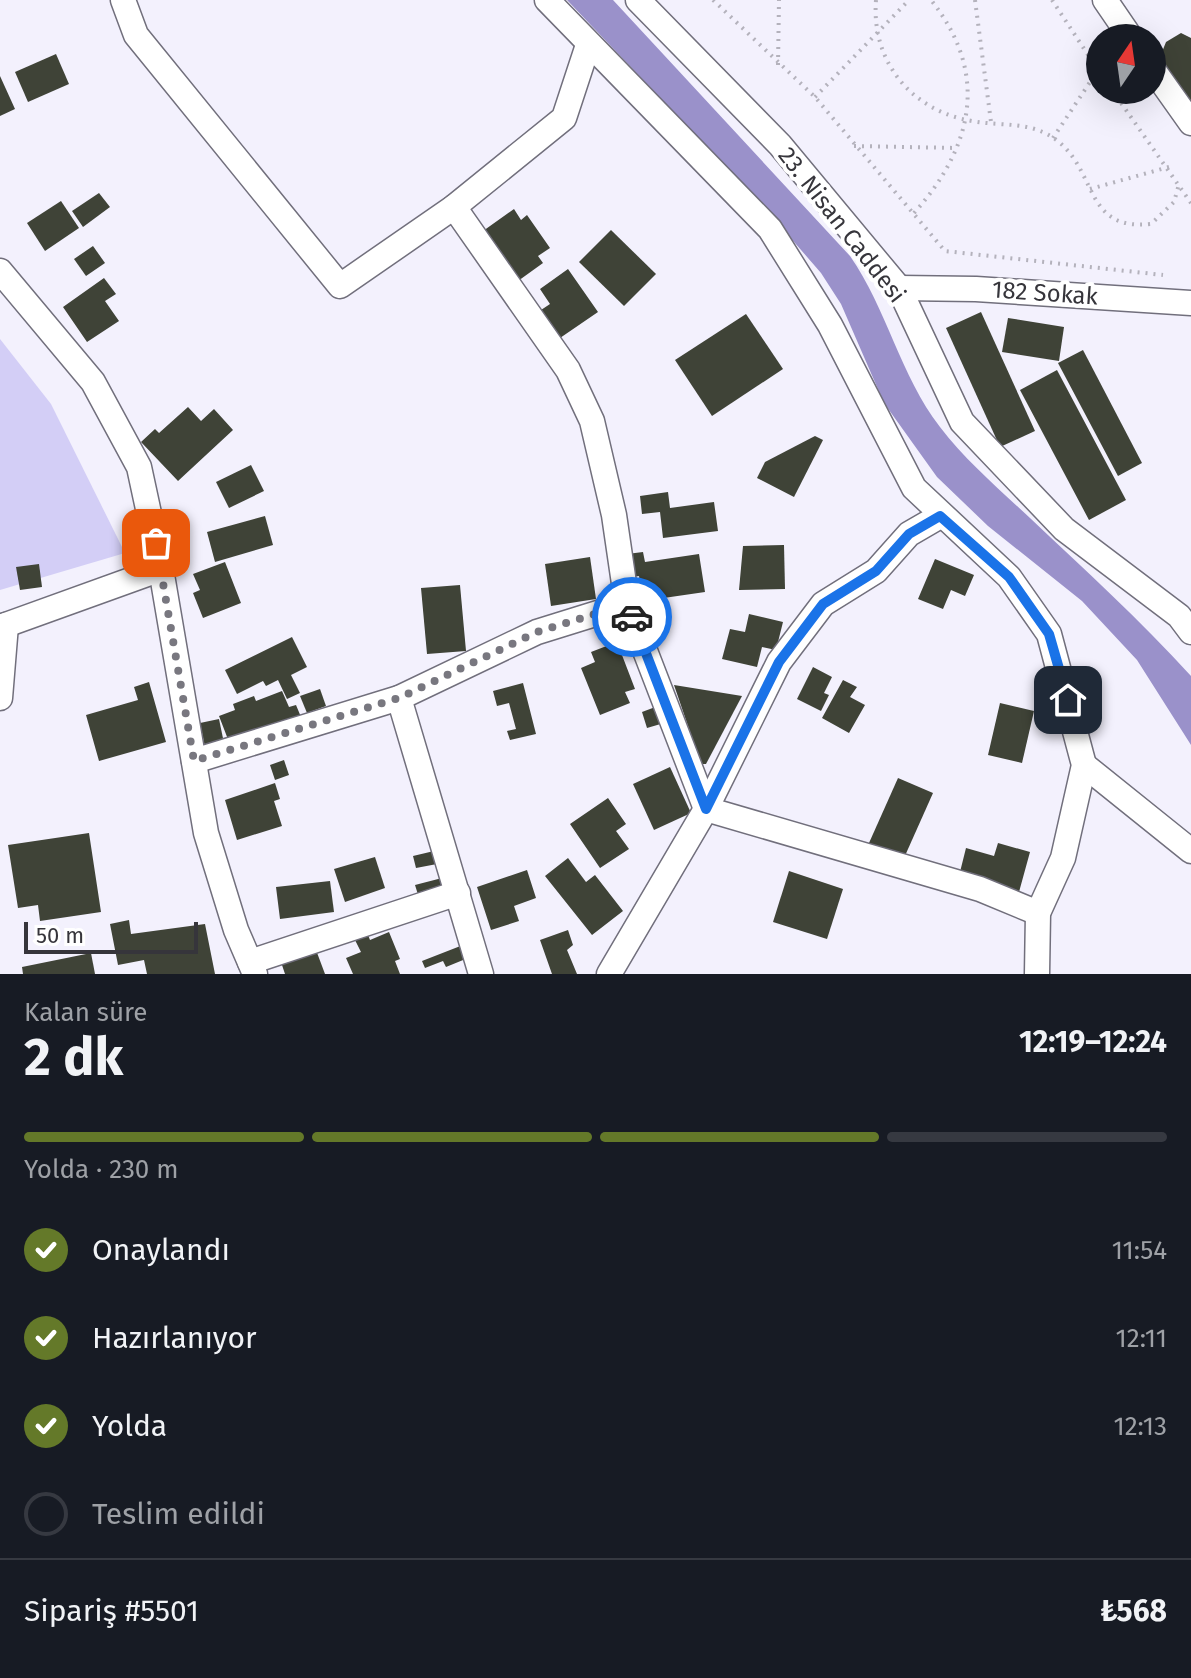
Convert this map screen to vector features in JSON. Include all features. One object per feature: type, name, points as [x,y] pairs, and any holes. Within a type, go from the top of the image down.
[{"type":"street","points":[[123,0],[136,35],[340,286],[454,207],[564,118],[588,45]]},
{"type":"street","points":[[547,0],[770,229],[830,325],[914,488],[940,516],[1009,577],[1049,634],[1084,765],[1063,858],[1038,913],[1037,974]]},
{"type":"street","name":"23. Nisan Caddesi","points":[[638,0],[780,145],[899,288],[962,422],[1064,529],[1179,616],[1191,632]]},
{"type":"street","points":[[1105,0],[1121,24]]},
{"type":"street","points":[[1166,88],[1191,123]]},
{"type":"street","points":[[454,207],[568,370],[592,421],[614,515],[627,604],[706,809]]},
{"type":"street","points":[[0,271],[93,382],[139,467],[161,569],[206,833],[252,968],[458,893]]},
{"type":"street","name":"182 Sokak","points":[[899,288],[976,289],[1191,303]]},
{"type":"street","points":[[609,974],[706,809],[779,662],[823,604],[876,571],[909,534],[940,516]]},
{"type":"street","points":[[0,698],[3,626],[161,569]]},
{"type":"street","points":[[194,761],[399,698],[537,632],[627,604]]},
{"type":"street","points":[[399,698],[481,974]]},
{"type":"street","points":[[1084,765],[1191,851]]},
{"type":"street","points":[[706,809],[980,889],[1038,913]]},
{"type":"path","points":[[713,0],[815,97],[945,251],[1176,277]]},
{"type":"path","points":[[778,65],[779,0]]},
{"type":"path","points":[[876,0],[877,34],[886,60],[903,86],[930,108],[966,120],[1021,124],[1053,138],[1074,158],[1104,213],[1119,222],[1134,226],[1151,224],[1165,214],[1174,202],[1179,184]]},
{"type":"path","points":[[815,97],[909,0]]},
{"type":"path","points":[[914,214],[946,176],[966,120],[963,61],[953,33],[931,0]]},
{"type":"path","points":[[975,0],[991,122]]},
{"type":"path","points":[[1052,0],[1086,52]]},
{"type":"path","points":[[1053,138],[1086,91]]},
{"type":"path","points":[[1122,104],[1169,167],[1191,203]]},
{"type":"path","points":[[854,146],[957,148]]},
{"type":"path","points":[[1090,189],[1169,167]]},
{"type":"shaded area","points":[[567,0],[613,0],[850,256],[874,298],[914,386],[940,427],[983,474],[1132,615],[1191,676],[1191,745],[1137,660],[1082,601],[988,526],[937,477],[884,403],[841,304],[821,273],[762,205]]},
{"type":"shaded area","points":[[0,339],[51,404],[125,553],[0,590]]},
{"type":"building","points":[[1181,33],[1191,38],[1191,104],[1166,66],[1166,42]]},
{"type":"building","points":[[56,54],[69,84],[28,102],[15,72]]},
{"type":"building","points":[[0,76],[15,109],[0,116]]},
{"type":"building","points":[[99,193],[110,207],[83,227],[72,211]]},
{"type":"building","points":[[61,201],[79,228],[45,251],[27,223]]},
{"type":"building","points":[[514,209],[521,220],[527,215],[550,248],[538,256],[543,263],[518,281],[483,231]]},
{"type":"building","points":[[611,230],[656,274],[624,306],[579,262]]},
{"type":"building","points":[[93,246],[105,263],[86,276],[74,259]]},
{"type":"building","points":[[568,269],[598,312],[560,338],[541,310],[550,304],[540,289]]},
{"type":"building","points":[[104,278],[116,294],[105,301],[119,321],[87,342],[63,307]]},
{"type":"building","points":[[981,312],[1035,431],[1000,447],[946,328]]},
{"type":"building","points":[[746,314],[783,369],[712,416],[675,360]]},
{"type":"building","points":[[1008,318],[1064,327],[1059,361],[1002,352]]},
{"type":"building","points":[[1083,350],[1142,463],[1118,476],[1058,363]]},
{"type":"building","points":[[1057,370],[1126,500],[1089,520],[1020,390]]},
{"type":"building","points":[[188,407],[201,421],[214,409],[233,430],[178,481],[141,442],[155,429],[159,433]]},
{"type":"building","points":[[815,436],[823,440],[794,497],[757,478],[765,462]]},
{"type":"building","points":[[251,465],[264,491],[229,508],[216,482]]},
{"type":"building","points":[[668,492],[670,508],[714,502],[718,531],[663,538],[660,512],[642,514],[640,496]]},
{"type":"building","points":[[265,516],[273,545],[215,562],[207,532]]},
{"type":"building","points":[[784,545],[785,589],[739,590],[743,546]]},
{"type":"building","points":[[643,552],[645,562],[699,554],[705,592],[643,601],[639,576],[630,577],[627,554]]},
{"type":"building","points":[[590,557],[596,599],[551,606],[545,564]]},
{"type":"building","points":[[935,559],[974,575],[965,596],[951,590],[943,609],[918,599]]},
{"type":"building","points":[[225,562],[241,603],[203,618],[193,593],[200,590],[193,574]]},
{"type":"building","points":[[39,564],[42,587],[20,590],[16,567]]},
{"type":"building","points":[[460,585],[466,651],[427,654],[421,588]]},
{"type":"building","points":[[749,614],[783,622],[776,650],[762,647],[757,667],[722,659],[730,629],[745,632]]},
{"type":"building","points":[[292,637],[307,667],[291,675],[300,693],[287,699],[278,680],[266,686],[263,681],[237,694],[225,670]]},
{"type":"building","points":[[617,642],[635,689],[625,692],[630,703],[600,715],[581,668],[595,662],[591,652]]},
{"type":"building","points":[[813,667],[832,677],[824,693],[829,695],[821,711],[797,699]]},
{"type":"building","points":[[843,680],[857,687],[850,697],[865,705],[849,733],[822,718]]},
{"type":"building","points":[[149,682],[166,742],[99,761],[86,715],[138,700],[134,687]]},
{"type":"building","points":[[523,683],[536,734],[510,740],[507,731],[516,729],[509,703],[497,706],[493,691]]},
{"type":"building","points":[[674,685],[742,696],[706,764],[701,764]]},
{"type":"building","points":[[320,689],[326,706],[307,713],[300,696]]},
{"type":"building","points":[[282,691],[289,707],[296,705],[301,717],[229,742],[219,716],[235,710],[233,704],[254,696],[256,701]]},
{"type":"building","points":[[1000,703],[1034,711],[1022,763],[988,755]]},
{"type":"building","points":[[658,706],[664,723],[647,728],[642,712]]},
{"type":"building","points":[[219,719],[225,748],[206,752],[200,723]]},
{"type":"building","points":[[284,760],[289,775],[275,780],[270,765]]},
{"type":"building","points":[[670,767],[691,813],[654,830],[633,784]]},
{"type":"building","points":[[898,778],[933,793],[904,858],[869,843]]},
{"type":"building","points":[[275,783],[280,799],[274,801],[282,826],[237,840],[225,800]]},
{"type":"building","points":[[608,798],[626,824],[616,831],[629,849],[600,868],[570,824]]},
{"type":"building","points":[[89,833],[101,912],[40,921],[38,905],[18,908],[8,845]]},
{"type":"building","points":[[998,843],[1030,852],[1019,892],[959,876],[966,848],[994,856]]},
{"type":"building","points":[[434,851],[437,864],[416,868],[413,856]]},
{"type":"building","points":[[375,857],[385,888],[345,902],[334,869]]},
{"type":"building","points":[[568,858],[586,882],[595,875],[623,911],[592,935],[545,876]]},
{"type":"building","points":[[527,870],[536,898],[514,906],[519,921],[491,930],[477,887]]},
{"type":"building","points":[[789,871],[843,889],[827,939],[773,922]]},
{"type":"building","points":[[442,878],[446,894],[420,901],[415,885]]},
{"type":"building","points":[[330,881],[334,912],[280,919],[276,887]]},
{"type":"building","points":[[129,920],[131,934],[205,924],[215,974],[147,974],[144,960],[118,965],[110,924]]},
{"type":"building","points":[[568,930],[573,945],[567,950],[577,974],[552,974],[540,940]]},
{"type":"building","points":[[389,932],[400,959],[395,961],[400,974],[353,974],[346,958],[361,952],[355,940],[368,935],[370,940]]},
{"type":"building","points":[[463,945],[468,958],[446,967],[443,961],[425,968],[422,961]]},
{"type":"building","points":[[316,950],[325,974],[285,974],[281,962]]},
{"type":"building","points":[[91,953],[95,974],[23,974],[22,967]]},
{"type":"way so far","points":[[156,543],[194,761],[399,698],[537,632],[627,604],[632,617]]},
{"type":"route","points":[[632,617],[706,809],[779,662],[823,604],[876,571],[909,534],[940,516],[1009,577],[1049,634],[1068,700]]}]
